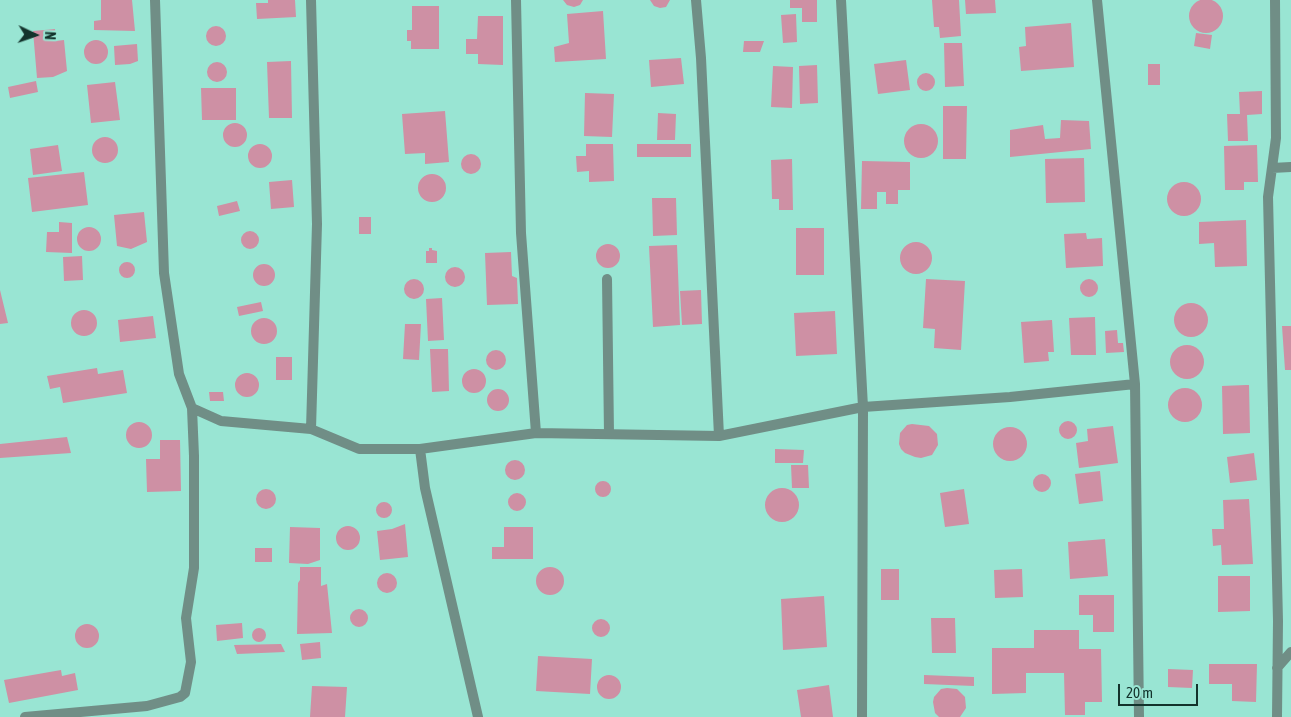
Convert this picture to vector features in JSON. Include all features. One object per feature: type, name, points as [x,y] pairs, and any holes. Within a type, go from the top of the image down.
[{"type":"street","points":[[25,717],[147,706],[180,697],[185,693],[192,662],[186,618],[194,568],[192,408],[179,374],[164,273],[155,0]]},
{"type":"street","points":[[311,0],[318,224],[311,429]]},
{"type":"street","points":[[516,0],[521,233],[536,433]]},
{"type":"street","points":[[696,0],[701,58],[719,436]]},
{"type":"street","points":[[841,0],[863,407],[862,717]]},
{"type":"street","points":[[1097,0],[1135,384],[1138,717]]},
{"type":"street","points":[[1275,0],[1276,138],[1268,197],[1278,621],[1277,717]]},
{"type":"street","points":[[1272,168],[1291,167]]},
{"type":"street","points":[[607,279],[609,434]]},
{"type":"street","points":[[192,408],[220,421],[311,429],[360,449],[420,448],[536,433],[719,436],[863,407],[1010,397],[1135,384]]},
{"type":"street","points":[[420,448],[425,488],[478,717]]},
{"type":"street","points":[[1277,668],[1291,652]]},
{"type":"building","points":[[1206,-1],[1218,4],[1223,16],[1218,28],[1206,33],[1194,28],[1189,16],[1194,4]]},
{"type":"building","points":[[101,0],[132,0],[135,31],[94,30],[94,21],[101,20]]},
{"type":"building","points":[[268,0],[295,0],[296,17],[257,19],[256,3],[268,3]]},
{"type":"building","points":[[563,0],[583,0],[580,5],[574,7],[567,5]]},
{"type":"building","points":[[650,0],[670,0],[666,7],[660,8],[654,6]]},
{"type":"building","points":[[790,0],[817,0],[817,22],[802,22],[802,8],[790,8]]},
{"type":"building","points":[[932,0],[959,0],[961,36],[940,38],[939,27],[934,27]]},
{"type":"building","points":[[965,0],[995,0],[996,13],[966,14]]},
{"type":"building","points":[[412,6],[439,6],[439,49],[411,49],[411,41],[407,41],[407,30],[412,30]]},
{"type":"building","points":[[603,11],[606,59],[555,62],[554,47],[569,43],[567,14]]},
{"type":"building","points":[[796,14],[797,42],[783,43],[781,15]]},
{"type":"building","points":[[478,16],[503,16],[503,65],[478,64],[478,54],[466,54],[466,39],[477,39]]},
{"type":"building","points":[[1071,23],[1074,67],[1021,71],[1019,47],[1026,46],[1025,27]]},
{"type":"building","points":[[216,26],[223,29],[226,36],[223,43],[216,46],[209,43],[206,36],[209,29]]},
{"type":"building","points":[[55,29],[56,41],[64,40],[67,71],[53,77],[37,78],[33,31]]},
{"type":"building","points":[[1196,33],[1212,35],[1210,49],[1194,46]]},
{"type":"building","points":[[96,40],[105,43],[108,52],[105,61],[96,64],[87,61],[84,52],[87,43]]},
{"type":"building","points":[[744,41],[764,41],[760,52],[743,52]]},
{"type":"building","points":[[944,43],[962,43],[964,86],[945,87]]},
{"type":"building","points":[[137,44],[138,61],[130,64],[115,65],[114,46]]},
{"type":"building","points":[[681,58],[684,84],[651,87],[649,60]]},
{"type":"building","points":[[906,60],[910,90],[878,94],[874,64]]},
{"type":"building","points":[[291,61],[292,118],[269,118],[267,62]]},
{"type":"building","points":[[217,62],[224,65],[227,72],[224,79],[217,82],[210,79],[207,72],[210,65]]},
{"type":"building","points":[[1148,64],[1160,64],[1160,85],[1148,85]]},
{"type":"building","points":[[817,65],[818,103],[800,104],[799,66]]},
{"type":"building","points":[[773,66],[793,67],[792,108],[771,107]]},
{"type":"building","points":[[926,73],[932,76],[935,82],[932,88],[926,91],[920,88],[917,82],[920,76]]},
{"type":"building","points":[[36,81],[38,92],[10,98],[8,87]]},
{"type":"building","points":[[115,82],[120,120],[91,123],[87,85]]},
{"type":"building","points":[[201,88],[236,88],[236,120],[202,120]]},
{"type":"building","points":[[1262,91],[1262,114],[1247,115],[1248,141],[1228,141],[1227,114],[1240,114],[1239,92]]},
{"type":"building","points":[[585,93],[614,94],[612,137],[584,136]]},
{"type":"building","points":[[943,106],[967,106],[966,159],[943,159]]},
{"type":"building","points":[[445,111],[449,162],[425,164],[425,153],[405,154],[402,114]]},
{"type":"building","points":[[658,113],[676,114],[675,140],[657,140]]},
{"type":"building","points":[[1061,120],[1089,121],[1091,149],[1010,157],[1010,130],[1043,125],[1045,139],[1060,138]]},
{"type":"building","points":[[235,123],[240,124],[246,130],[246,140],[240,146],[235,147],[230,146],[224,140],[223,135],[224,130],[230,124]]},
{"type":"building","points":[[921,124],[933,129],[938,141],[933,153],[921,158],[909,153],[904,141],[909,129]]},
{"type":"building","points":[[105,137],[114,141],[118,150],[114,159],[105,163],[96,159],[92,150],[96,141]]},
{"type":"building","points":[[260,144],[268,148],[272,156],[268,164],[260,168],[252,164],[248,156],[252,148]]},
{"type":"building","points":[[586,144],[613,144],[614,181],[589,182],[589,171],[577,172],[576,156],[586,156]]},
{"type":"building","points":[[637,144],[691,144],[691,157],[637,157]]},
{"type":"building","points":[[58,145],[62,171],[33,175],[30,149]]},
{"type":"building","points":[[1257,145],[1258,182],[1244,182],[1244,190],[1225,190],[1224,146]]},
{"type":"building","points":[[471,154],[478,157],[481,164],[478,171],[471,174],[464,171],[461,164],[464,157]]},
{"type":"building","points":[[1084,158],[1085,202],[1046,203],[1045,159]]},
{"type":"building","points":[[792,159],[793,210],[779,210],[779,199],[772,199],[771,160]]},
{"type":"building","points":[[862,161],[910,162],[910,190],[898,190],[898,204],[886,204],[886,192],[877,192],[877,209],[861,209]]},
{"type":"building","points":[[84,172],[88,205],[32,212],[28,178]]},
{"type":"building","points":[[432,174],[442,178],[446,188],[442,198],[432,202],[422,198],[418,188],[422,178]]},
{"type":"building","points":[[292,180],[294,207],[271,209],[269,182]]},
{"type":"building","points":[[1184,182],[1196,187],[1201,199],[1196,211],[1184,216],[1172,211],[1167,199],[1172,187]]},
{"type":"building","points":[[652,198],[676,198],[677,235],[653,236]]},
{"type":"building","points":[[237,201],[240,211],[219,216],[217,206]]},
{"type":"building","points":[[144,212],[147,242],[131,249],[117,246],[114,215]]},
{"type":"building","points":[[359,217],[371,217],[371,234],[359,234]]},
{"type":"building","points":[[1246,220],[1247,266],[1215,267],[1214,243],[1199,244],[1199,222]]},
{"type":"building","points":[[59,222],[72,223],[72,253],[46,252],[47,232],[59,232]]},
{"type":"building","points":[[89,227],[98,230],[101,239],[98,248],[89,251],[80,248],[77,239],[80,230]]},
{"type":"building","points":[[796,228],[824,228],[824,275],[796,275]]},
{"type":"building","points":[[250,231],[256,234],[259,240],[256,246],[250,249],[244,246],[241,240],[244,234]]},
{"type":"building","points":[[1086,233],[1087,239],[1102,238],[1103,266],[1066,268],[1064,234]]},
{"type":"building","points":[[916,242],[928,246],[932,258],[928,270],[916,274],[904,270],[900,258],[904,246]]},
{"type":"building","points":[[608,244],[616,248],[620,256],[616,264],[608,268],[600,264],[596,256],[600,248]]},
{"type":"building","points":[[677,245],[680,325],[653,327],[649,246]]},
{"type":"building","points":[[429,248],[437,251],[437,263],[426,263],[426,251],[429,251]]},
{"type":"building","points":[[511,252],[512,276],[517,278],[518,304],[487,305],[485,253]]},
{"type":"building","points":[[82,256],[83,280],[64,281],[63,257]]},
{"type":"building","points":[[124,262],[130,262],[135,267],[133,276],[124,278],[119,273],[119,267]]},
{"type":"building","points":[[264,264],[272,267],[275,275],[272,283],[264,286],[256,283],[253,275],[256,267]]},
{"type":"building","points":[[455,267],[462,270],[465,277],[462,284],[455,287],[448,284],[445,277],[448,270]]},
{"type":"building","points":[[410,279],[418,279],[424,285],[424,293],[418,299],[410,299],[404,293],[404,285]]},
{"type":"building","points":[[926,279],[965,281],[961,350],[934,348],[935,329],[923,328]]},
{"type":"building","points":[[1089,279],[1095,282],[1098,288],[1095,294],[1089,297],[1083,294],[1080,288],[1083,282]]},
{"type":"building","points":[[0,290],[8,323],[0,324]]},
{"type":"building","points":[[701,290],[702,324],[682,325],[680,291]]},
{"type":"building","points":[[442,298],[444,340],[428,341],[426,299]]},
{"type":"building","points":[[261,302],[263,311],[239,316],[237,307]]},
{"type":"building","points":[[1191,303],[1203,308],[1208,320],[1203,332],[1191,337],[1179,332],[1174,320],[1179,308]]},
{"type":"building","points":[[84,310],[93,314],[97,323],[93,332],[84,336],[75,332],[71,323],[75,314]]},
{"type":"building","points":[[835,311],[837,354],[796,356],[794,313]]},
{"type":"building","points":[[153,316],[156,338],[120,342],[118,320]]},
{"type":"building","points":[[1095,317],[1096,355],[1071,355],[1069,318]]},
{"type":"building","points":[[264,318],[273,322],[277,331],[273,340],[264,344],[255,340],[251,331],[255,322]]},
{"type":"building","points":[[1052,320],[1054,352],[1048,352],[1049,361],[1024,363],[1021,322]]},
{"type":"building","points":[[405,324],[421,324],[419,360],[403,359]]},
{"type":"building","points":[[1282,326],[1291,326],[1291,370],[1285,370]]},
{"type":"building","points":[[1117,330],[1118,343],[1123,343],[1124,352],[1106,353],[1105,331]]},
{"type":"building","points":[[1187,345],[1199,350],[1204,362],[1199,374],[1187,379],[1175,374],[1170,362],[1175,350]]},
{"type":"building","points":[[430,349],[448,349],[449,391],[432,392]]},
{"type":"building","points":[[492,350],[500,350],[506,356],[506,364],[500,370],[492,370],[486,364],[486,356]]},
{"type":"building","points":[[276,357],[292,357],[292,380],[276,380]]},
{"type":"building","points":[[97,368],[98,374],[123,370],[127,393],[63,403],[60,387],[50,389],[47,376]]},
{"type":"building","points":[[474,369],[479,370],[485,376],[485,386],[479,392],[474,393],[469,392],[463,386],[462,381],[463,376],[469,370]]},
{"type":"building","points":[[247,373],[255,377],[259,385],[255,393],[247,397],[239,393],[235,385],[239,377]]},
{"type":"building","points":[[1249,385],[1250,433],[1223,434],[1222,386]]},
{"type":"building","points":[[1185,388],[1197,393],[1202,405],[1197,417],[1185,422],[1173,417],[1168,405],[1173,393]]},
{"type":"building","points":[[498,389],[508,396],[509,400],[502,410],[498,411],[488,404],[487,400],[494,390]]},
{"type":"building","points":[[209,392],[223,392],[224,401],[210,401]]},
{"type":"building","points":[[1068,421],[1074,424],[1077,430],[1074,436],[1068,439],[1062,436],[1059,430],[1062,424]]},
{"type":"building","points":[[139,422],[148,426],[152,435],[148,444],[139,448],[130,444],[126,435],[130,426]]},
{"type":"building","points":[[907,425],[929,426],[937,434],[938,445],[932,455],[921,458],[915,457],[901,449],[899,444],[900,433]]},
{"type":"building","points":[[1113,426],[1118,463],[1079,468],[1076,443],[1088,441],[1087,429]]},
{"type":"building","points":[[1010,427],[1022,432],[1027,444],[1022,456],[1010,461],[998,456],[993,444],[998,432]]},
{"type":"building","points":[[67,437],[71,453],[0,458],[0,444]]},
{"type":"building","points":[[160,440],[180,440],[181,491],[147,492],[146,459],[160,459]]},
{"type":"building","points":[[775,449],[804,450],[803,463],[775,463]]},
{"type":"building","points":[[1254,453],[1257,480],[1230,483],[1227,457]]},
{"type":"building","points":[[515,460],[522,463],[525,470],[522,477],[515,480],[508,477],[505,470],[508,463]]},
{"type":"building","points":[[791,465],[808,465],[809,488],[792,488]]},
{"type":"building","points":[[1100,471],[1103,501],[1079,504],[1075,474]]},
{"type":"building","points":[[1042,474],[1048,477],[1051,483],[1048,489],[1042,492],[1036,489],[1033,483],[1036,477]]},
{"type":"building","points":[[603,481],[611,489],[603,497],[595,489]]},
{"type":"building","points":[[782,488],[794,493],[799,505],[794,517],[782,522],[770,517],[765,505],[770,493]]},
{"type":"building","points":[[266,489],[273,492],[276,499],[273,506],[266,509],[259,506],[256,499],[259,492]]},
{"type":"building","points":[[964,489],[969,524],[945,527],[940,493]]},
{"type":"building","points":[[517,493],[523,496],[526,502],[523,508],[517,511],[511,508],[508,502],[511,496]]},
{"type":"building","points":[[1249,499],[1253,564],[1222,565],[1221,545],[1213,546],[1212,529],[1224,529],[1223,500]]},
{"type":"building","points":[[384,502],[392,510],[384,518],[376,510]]},
{"type":"building","points":[[405,524],[408,557],[380,560],[377,531],[392,529]]},
{"type":"building","points":[[348,526],[356,530],[360,538],[356,546],[348,550],[340,546],[336,538],[340,530]]},
{"type":"building","points":[[290,527],[320,528],[320,560],[308,564],[289,563]]},
{"type":"building","points":[[504,527],[533,527],[533,559],[492,559],[492,547],[504,547]]},
{"type":"building","points":[[1105,539],[1108,576],[1070,579],[1068,542]]},
{"type":"building","points":[[255,548],[272,548],[272,562],[255,562]]},
{"type":"building","points":[[300,567],[321,567],[321,586],[327,584],[332,633],[297,634]]},
{"type":"building","points":[[550,567],[560,571],[564,581],[560,591],[550,595],[540,591],[536,581],[540,571]]},
{"type":"building","points":[[881,569],[899,569],[899,600],[881,600]]},
{"type":"building","points":[[1022,569],[1023,597],[995,598],[994,570]]},
{"type":"building","points":[[383,573],[391,573],[397,579],[397,587],[391,593],[383,593],[377,587],[377,579]]},
{"type":"building","points":[[1218,576],[1250,576],[1250,611],[1218,612]]},
{"type":"building","points":[[1079,595],[1114,595],[1114,632],[1093,632],[1093,615],[1079,615]]},
{"type":"building","points":[[824,596],[827,647],[783,650],[781,599]]},
{"type":"building","points":[[359,609],[365,612],[368,618],[365,624],[359,627],[353,624],[350,618],[353,612]]},
{"type":"building","points":[[931,618],[955,618],[956,653],[932,653]]},
{"type":"building","points":[[601,619],[607,622],[610,628],[607,634],[601,637],[595,634],[592,628],[595,622]]},
{"type":"building","points":[[242,623],[243,638],[217,641],[216,625]]},
{"type":"building","points":[[87,624],[96,627],[99,636],[96,645],[87,648],[78,645],[75,636],[78,627]]},
{"type":"building","points":[[259,628],[264,630],[266,635],[264,640],[259,642],[254,640],[252,635],[254,630]]},
{"type":"building","points":[[1034,630],[1079,630],[1079,649],[1101,649],[1102,702],[1085,702],[1085,715],[1065,715],[1064,673],[1026,673],[1026,693],[992,694],[992,648],[1034,648]]},
{"type":"building","points":[[320,642],[321,658],[302,660],[300,644]]},
{"type":"building","points":[[281,644],[285,652],[237,654],[234,645]]},
{"type":"building","points":[[538,656],[592,659],[590,694],[536,691]]},
{"type":"building","points":[[1209,664],[1257,664],[1256,702],[1232,701],[1232,684],[1209,684]]},
{"type":"building","points":[[1168,669],[1193,670],[1192,688],[1168,687]]},
{"type":"building","points":[[61,670],[62,676],[75,673],[78,690],[9,703],[4,680]]},
{"type":"building","points":[[609,675],[617,679],[621,687],[617,695],[609,699],[601,695],[597,687],[601,679]]},
{"type":"building","points":[[924,675],[974,677],[974,686],[924,684]]},
{"type":"building","points":[[829,685],[833,717],[801,717],[797,690]]},
{"type":"building","points":[[312,686],[347,687],[345,717],[310,717]]},
{"type":"building","points":[[941,689],[957,689],[965,697],[966,708],[960,717],[939,717],[935,713],[934,697]]}]
